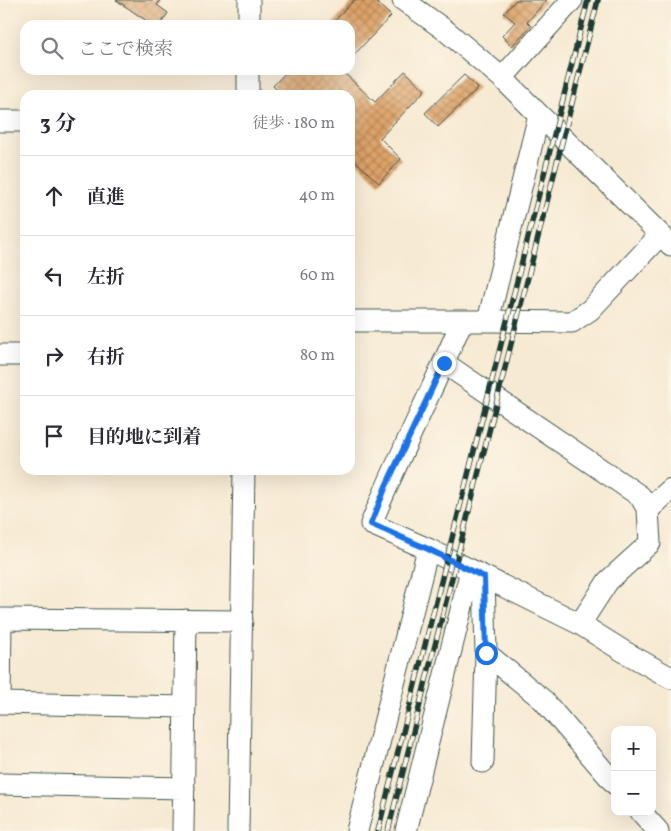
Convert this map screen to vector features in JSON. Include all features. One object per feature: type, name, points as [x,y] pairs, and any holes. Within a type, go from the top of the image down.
[{"type":"street","points":[[249,0],[249,20]]},
{"type":"street","points":[[355,321],[572,322],[590,310],[666,240],[502,78],[445,30],[403,0]]},
{"type":"street","points":[[502,78],[570,2]]},
{"type":"street","points":[[248,75],[248,90]]},
{"type":"street","points":[[488,321],[539,115]]},
{"type":"street","points":[[0,121],[20,121]]},
{"type":"street","points":[[462,322],[386,486],[371,524],[428,549],[580,624],[671,678]]},
{"type":"street","points":[[0,355],[20,355]]},
{"type":"street","points":[[444,363],[640,496],[648,510],[650,543],[608,581],[580,624]]},
{"type":"street","points":[[238,831],[244,475]]},
{"type":"street","points":[[648,510],[671,489]]},
{"type":"street","points":[[357,831],[428,549]]},
{"type":"street","points":[[478,573],[486,653],[483,762]]},
{"type":"street","points":[[406,831],[478,573]]},
{"type":"street","points":[[185,707],[0,702],[0,620],[242,621]]},
{"type":"street","points":[[183,831],[186,620]]},
{"type":"street","points":[[486,653],[543,700],[611,779]]},
{"type":"street","points":[[0,784],[184,788]]},
{"type":"street","points":[[645,816],[658,831]]},
{"type":"building","points":[[116,0],[160,0],[157,5],[168,13],[163,20],[146,20]]},
{"type":"building","points":[[354,0],[374,0],[391,16],[355,54],[355,20],[336,20]]},
{"type":"building","points":[[516,0],[547,0],[527,22],[531,26],[512,46],[502,36],[515,22],[504,13]]},
{"type":"building","points":[[405,71],[425,90],[380,138],[401,159],[379,183],[355,161],[355,90],[277,90],[273,86],[283,75],[346,75],[375,102]]},
{"type":"building","points":[[464,75],[478,88],[438,127],[425,113]]},
{"type":"railway","points":[[378,831],[588,0]]},
{"type":"railway","points":[[388,831],[598,0]]},
{"type":"route","points":[[444,363],[386,486],[371,524],[428,549],[484,577],[486,653]]}]
